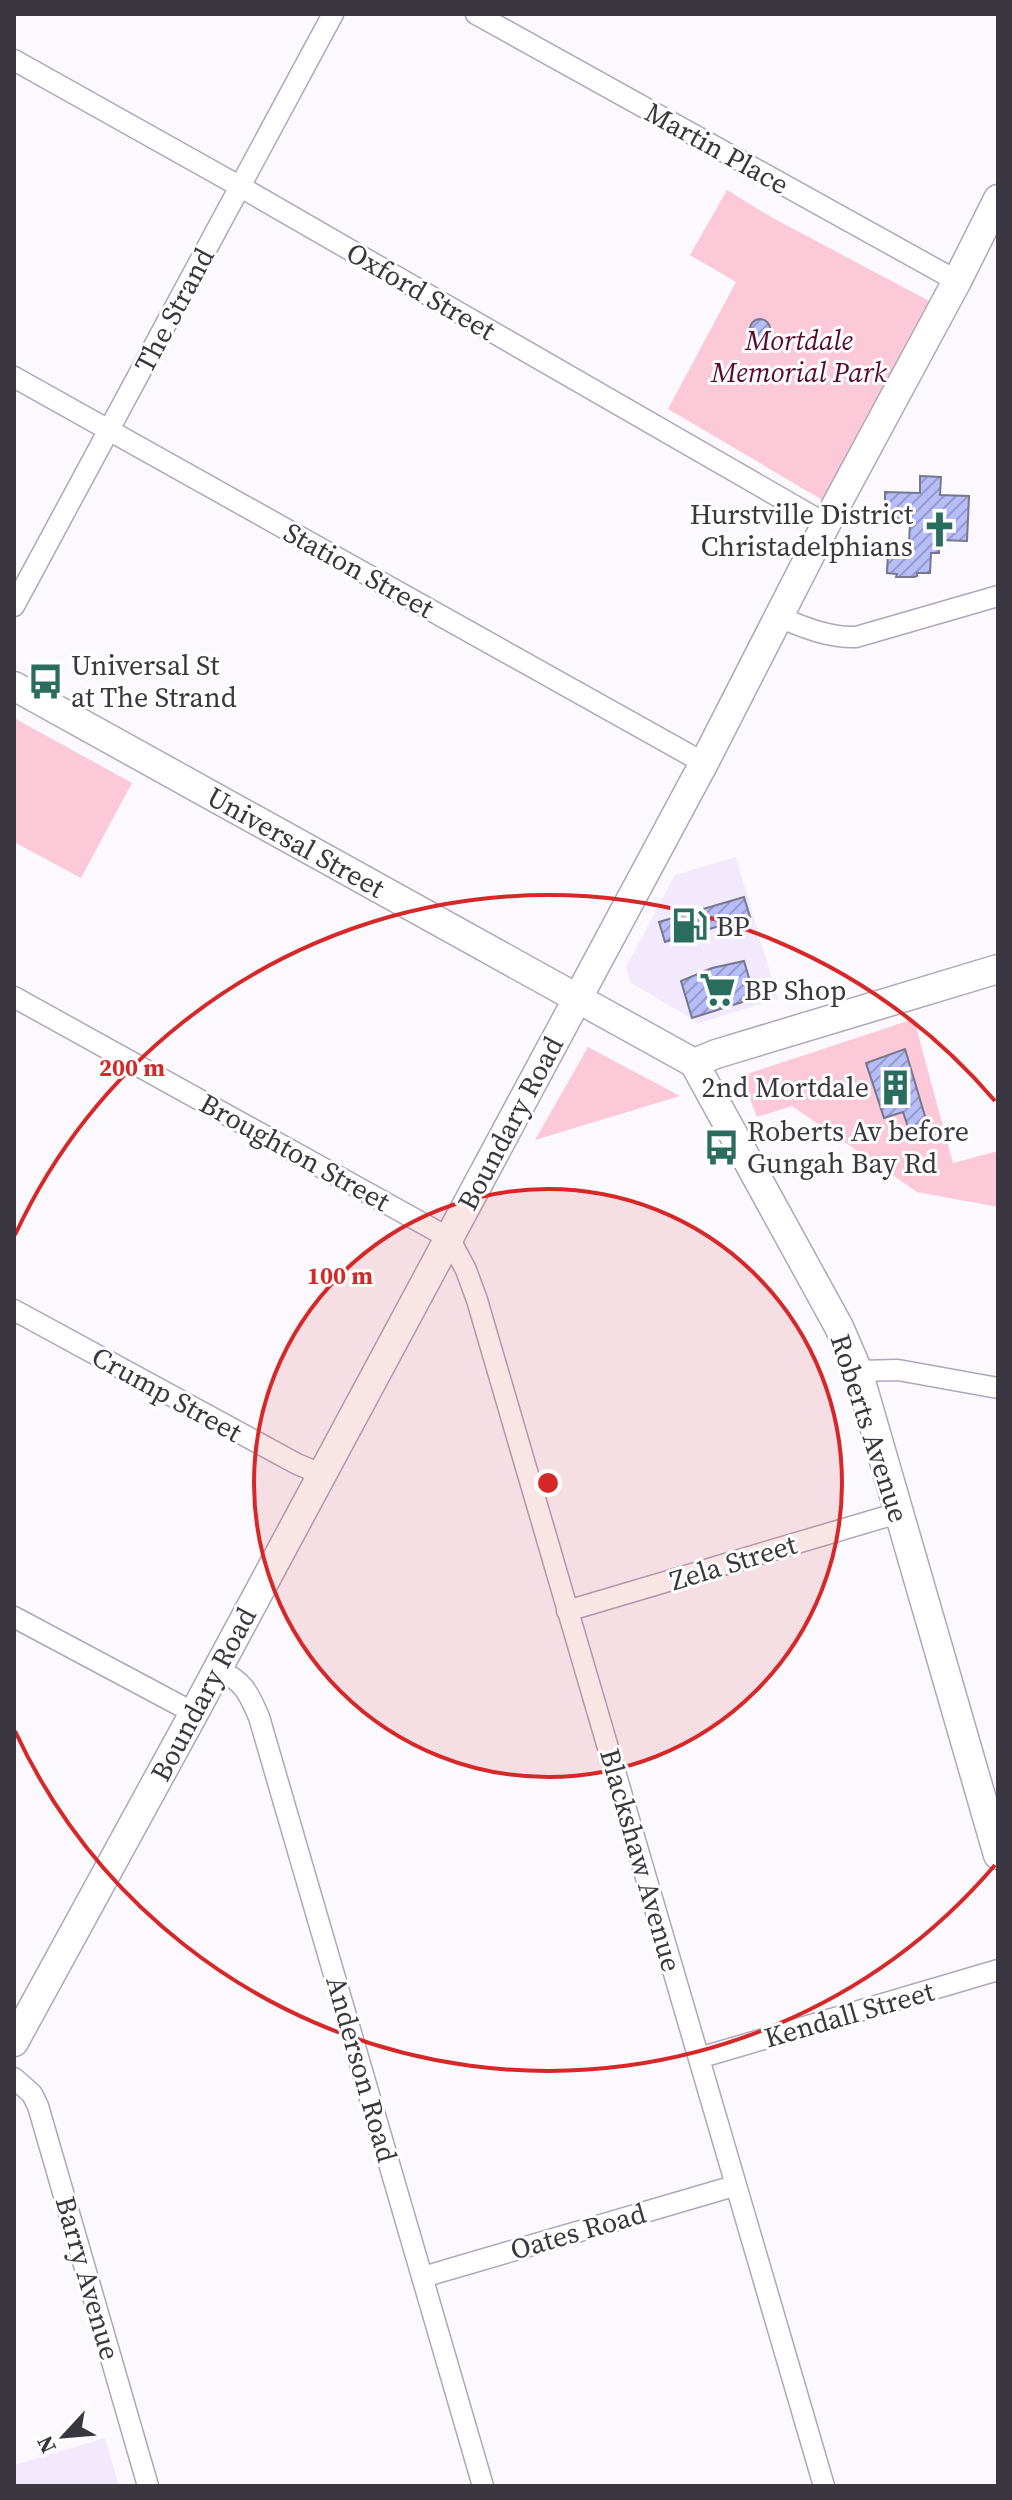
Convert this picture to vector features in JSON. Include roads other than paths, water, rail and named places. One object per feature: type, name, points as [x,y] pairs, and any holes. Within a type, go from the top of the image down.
[{"type":"main road","name":"Boundary Road","points":[[14,2042],[704,763],[826,524],[995,211]]},
{"type":"main road","name":"Universal Street","points":[[14,686],[577,998]]},
{"type":"main road","points":[[577,998],[694,1063],[998,969]]},
{"type":"main road","name":"Roberts Avenue","points":[[694,1063],[839,1327],[858,1371],[998,1855]]},
{"type":"street","name":"The Strand","points":[[14,606],[333,14]]},
{"type":"street","name":"Martin Place","points":[[476,14],[957,281]]},
{"type":"street","name":"Oxford Street","points":[[14,60],[826,524]]},
{"type":"street","name":"Station Street","points":[[14,377],[704,763]]},
{"type":"street","points":[[778,617],[820,633],[843,638],[856,637],[998,596]]},
{"type":"street","name":"Broughton Street","points":[[14,997],[449,1238]]},
{"type":"street","name":"Blackshaw Avenue","points":[[449,1238],[477,1300],[824,2486]]},
{"type":"street","name":"Crump Street","points":[[14,1310],[284,1457],[321,1474]]},
{"type":"street","points":[[858,1371],[898,1370],[998,1388]]},
{"type":"street","name":"Zela Street","points":[[567,1611],[898,1513]]},
{"type":"street","points":[[14,1617],[194,1713]]},
{"type":"street","name":"Anderson Road","points":[[217,1669],[233,1676],[245,1687],[259,1717],[483,2486]]},
{"type":"street","name":"Kendall Street","points":[[699,2058],[998,1970]]},
{"type":"street","name":"Barry Avenue","points":[[14,2078],[32,2094],[38,2106],[148,2486]]},
{"type":"street","name":"Oates Road","points":[[423,2277],[734,2186]]},
{"type":"place","name":"Hurstville District Christadelphians","points":[[939,530]]},
{"type":"place","name":"Universal St at The Strand","points":[[45,681]]},
{"type":"place","name":"BP","points":[[690,926]]},
{"type":"place","name":"BP Shop","points":[[718,990]]},
{"type":"place","name":"2nd Mortdale","points":[[895,1087]]},
{"type":"place","name":"Roberts Av before Gungah Bay Rd","points":[[721,1147]]},
{"type":"park label","name":"Mortdale Memorial Park","points":[[799,356]]}]
